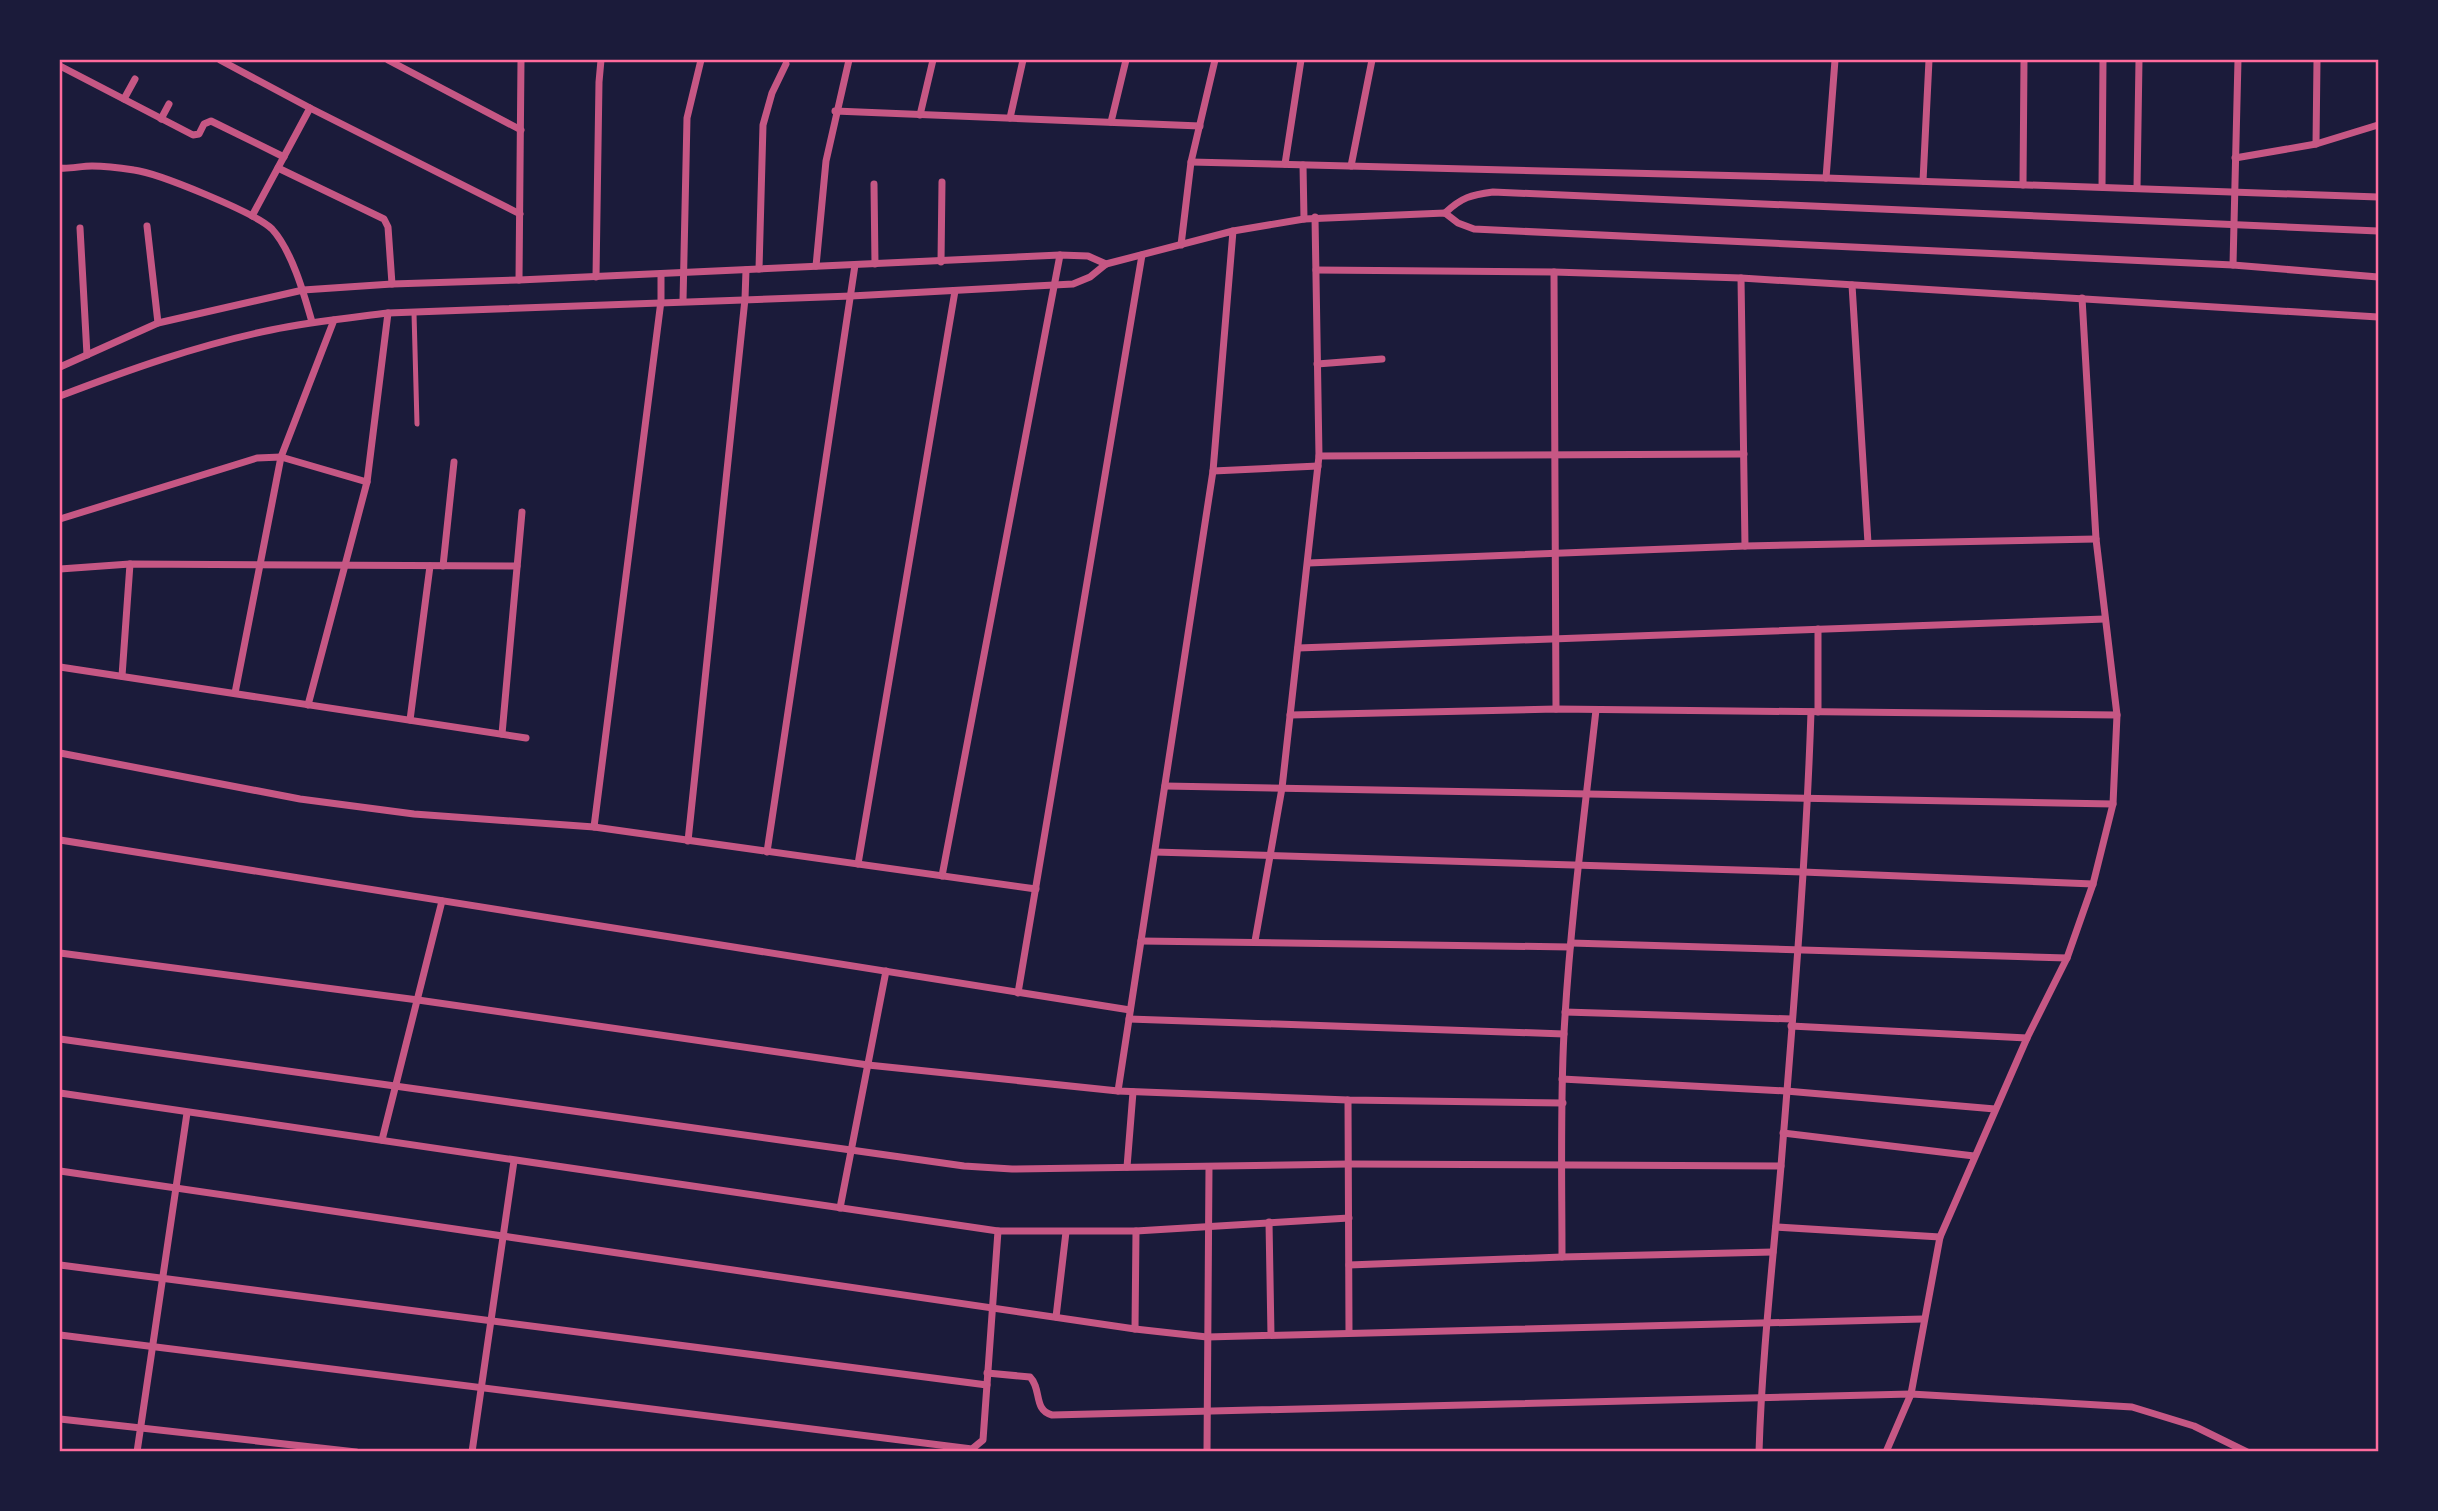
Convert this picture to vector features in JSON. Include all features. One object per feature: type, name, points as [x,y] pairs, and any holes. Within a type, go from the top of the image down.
[{"type":"street","points":[[220,60],[520,214]]},
{"type":"street","points":[[388,60],[520,130]]},
{"type":"street","points":[[519,280],[521,60]]},
{"type":"street","points":[[596,276],[601,60]]},
{"type":"street","points":[[683,301],[687,118],[701,60]]},
{"type":"street","points":[[817,266],[826,161],[835,111],[849,60]]},
{"type":"street","points":[[920,115],[933,60]]},
{"type":"street","points":[[1010,118],[1023,60]]},
{"type":"street","points":[[1111,122],[1126,60]]},
{"type":"street","points":[[1181,245],[1191,162],[1215,60]]},
{"type":"street","points":[[1285,164],[1301,60]]},
{"type":"street","points":[[1351,166],[1373,60]]},
{"type":"street","points":[[1826,177],[1835,60]]},
{"type":"street","points":[[1923,181],[1929,60]]},
{"type":"street","points":[[2023,185],[2024,60]]},
{"type":"street","points":[[2102,187],[2103,60]]},
{"type":"street","points":[[2137,188],[2139,60]]},
{"type":"street","points":[[2233,265],[2238,60]]},
{"type":"street","points":[[2316,144],[2317,60]]},
{"type":"street","points":[[759,269],[763,125],[772,93],[786,64]]},
{"type":"street","points":[[60,66],[193,135],[199,134],[206,122],[214,122],[284,157]]},
{"type":"street","points":[[124,99],[135,79]]},
{"type":"street","points":[[161,118],[169,104]]},
{"type":"street","points":[[252,216],[310,108]]},
{"type":"street","points":[[835,111],[1199,126]]},
{"type":"street","points":[[2235,158],[2316,144],[2378,125]]},
{"type":"street","points":[[1191,162],[1826,177],[2378,197]]},
{"type":"street","points":[[1303,165],[1304,219]]},
{"type":"street","points":[[60,169],[90,166],[137,170],[252,216],[271,228],[277,236],[303,290],[312,322]]},
{"type":"street","points":[[278,167],[384,219],[388,227],[392,284]]},
{"type":"street","points":[[941,262],[942,182]]},
{"type":"street","points":[[874,184],[875,264]]},
{"type":"street","points":[[1445,213],[1459,200],[1474,194],[1493,192],[2378,231]]},
{"type":"street","points":[[60,396],[120,373],[216,344],[312,322],[388,313],[1054,286],[1073,284],[1090,277],[1106,264],[1233,231],[1315,217],[1445,213],[1458,223],[1474,229],[2233,265],[2378,276]]},
{"type":"street","points":[[1255,941],[1282,788],[1319,456],[1315,217]]},
{"type":"street","points":[[147,226],[158,323]]},
{"type":"street","points":[[80,228],[87,355]]},
{"type":"street","points":[[1118,1091],[1213,471],[1233,231]]},
{"type":"street","points":[[942,876],[1060,255]]},
{"type":"street","points":[[60,367],[158,323],[303,290],[1060,255],[1088,256],[1106,264]]},
{"type":"street","points":[[1018,993],[1142,255]]},
{"type":"street","points":[[767,852],[855,265]]},
{"type":"street","points":[[688,841],[746,270]]},
{"type":"street","points":[[1316,270],[1554,272],[1741,278],[2378,317]]},
{"type":"street","points":[[1554,272],[1556,709]]},
{"type":"street","points":[[594,827],[661,301],[661,274]]},
{"type":"street","points":[[1741,278],[1745,546]]},
{"type":"street","points":[[1852,285],[1868,543]]},
{"type":"street","points":[[858,864],[955,291]]},
{"type":"street","points":[[1886,1451],[1910,1394],[1940,1237],[2027,1038],[2067,958],[2093,884],[2113,804],[2117,715],[2096,539],[2082,298]]},
{"type":"street","points":[[307,705],[367,482],[388,313]]},
{"type":"street","points":[[235,694],[281,457],[334,320]]},
{"type":"street","points":[[1317,364],[1382,359]]},
{"type":"street","points":[[1319,456],[1744,454]]},
{"type":"street","points":[[60,519],[257,458],[281,457],[367,482]]},
{"type":"street","points":[[443,566],[454,462]]},
{"type":"street","points":[[1213,471],[1318,466]]},
{"type":"street","points":[[502,734],[522,512]]},
{"type":"street","points":[[1308,563],[1745,546],[2096,539]]},
{"type":"street","points":[[122,676],[130,565]]},
{"type":"street","points":[[60,569],[130,565],[517,566]]},
{"type":"street","points":[[410,720],[430,566]]},
{"type":"street","points":[[1298,648],[2105,619]]},
{"type":"street","points":[[1759,1451],[1761,1397],[1792,1022],[1818,629]]},
{"type":"street","points":[[60,667],[526,738]]},
{"type":"street","points":[[1290,715],[1556,709],[2117,715]]},
{"type":"street","points":[[1562,1257],[1562,1079],[1565,1012],[1596,710]]},
{"type":"street","points":[[60,753],[313,800],[414,814],[594,827],[1035,889]]},
{"type":"street","points":[[1165,786],[2113,804]]},
{"type":"street","points":[[60,840],[886,971],[1130,1014],[1564,1034]]},
{"type":"street","points":[[1155,852],[2093,884]]},
{"type":"street","points":[[382,1140],[442,901]]},
{"type":"street","points":[[1141,941],[1570,945],[2067,958]]},
{"type":"street","points":[[60,953],[418,1000],[868,1065],[1118,1091],[1348,1100],[1563,1103]]},
{"type":"street","points":[[840,1208],[886,971]]},
{"type":"street","points":[[1565,1012],[1792,1022],[2027,1038]]},
{"type":"street","points":[[60,1039],[964,1166],[1013,1169],[1349,1164],[1781,1166]]},
{"type":"street","points":[[1562,1079],[1786,1091],[1995,1109]]},
{"type":"street","points":[[1127,1167],[1133,1091]]},
{"type":"street","points":[[60,1093],[998,1231],[1136,1231],[1349,1217]]},
{"type":"street","points":[[1348,1100],[1349,1332]]},
{"type":"street","points":[[138,1451],[187,1113]]},
{"type":"street","points":[[1783,1133],[1974,1156]]},
{"type":"street","points":[[471,1451],[514,1161]]},
{"type":"street","points":[[1207,1451],[1209,1167]]},
{"type":"street","points":[[60,1171],[1135,1329],[1208,1337],[1923,1319]]},
{"type":"street","points":[[1269,1222],[1271,1335]]},
{"type":"street","points":[[1776,1227],[1940,1237]]},
{"type":"street","points":[[60,1335],[967,1448],[976,1447],[983,1440],[998,1231]]},
{"type":"street","points":[[1135,1329],[1136,1231]]},
{"type":"street","points":[[1056,1317],[1066,1232]]},
{"type":"street","points":[[1349,1265],[1773,1252]]},
{"type":"street","points":[[60,1265],[987,1385]]},
{"type":"street","points":[[988,1373],[1030,1377],[1037,1385],[1042,1411],[1052,1415],[1910,1394],[2132,1407],[2194,1426],[2247,1451]]},
{"type":"street","points":[[60,1419],[356,1451]]},
{"type":"lane","points":[[414,313],[417,424]]}]
